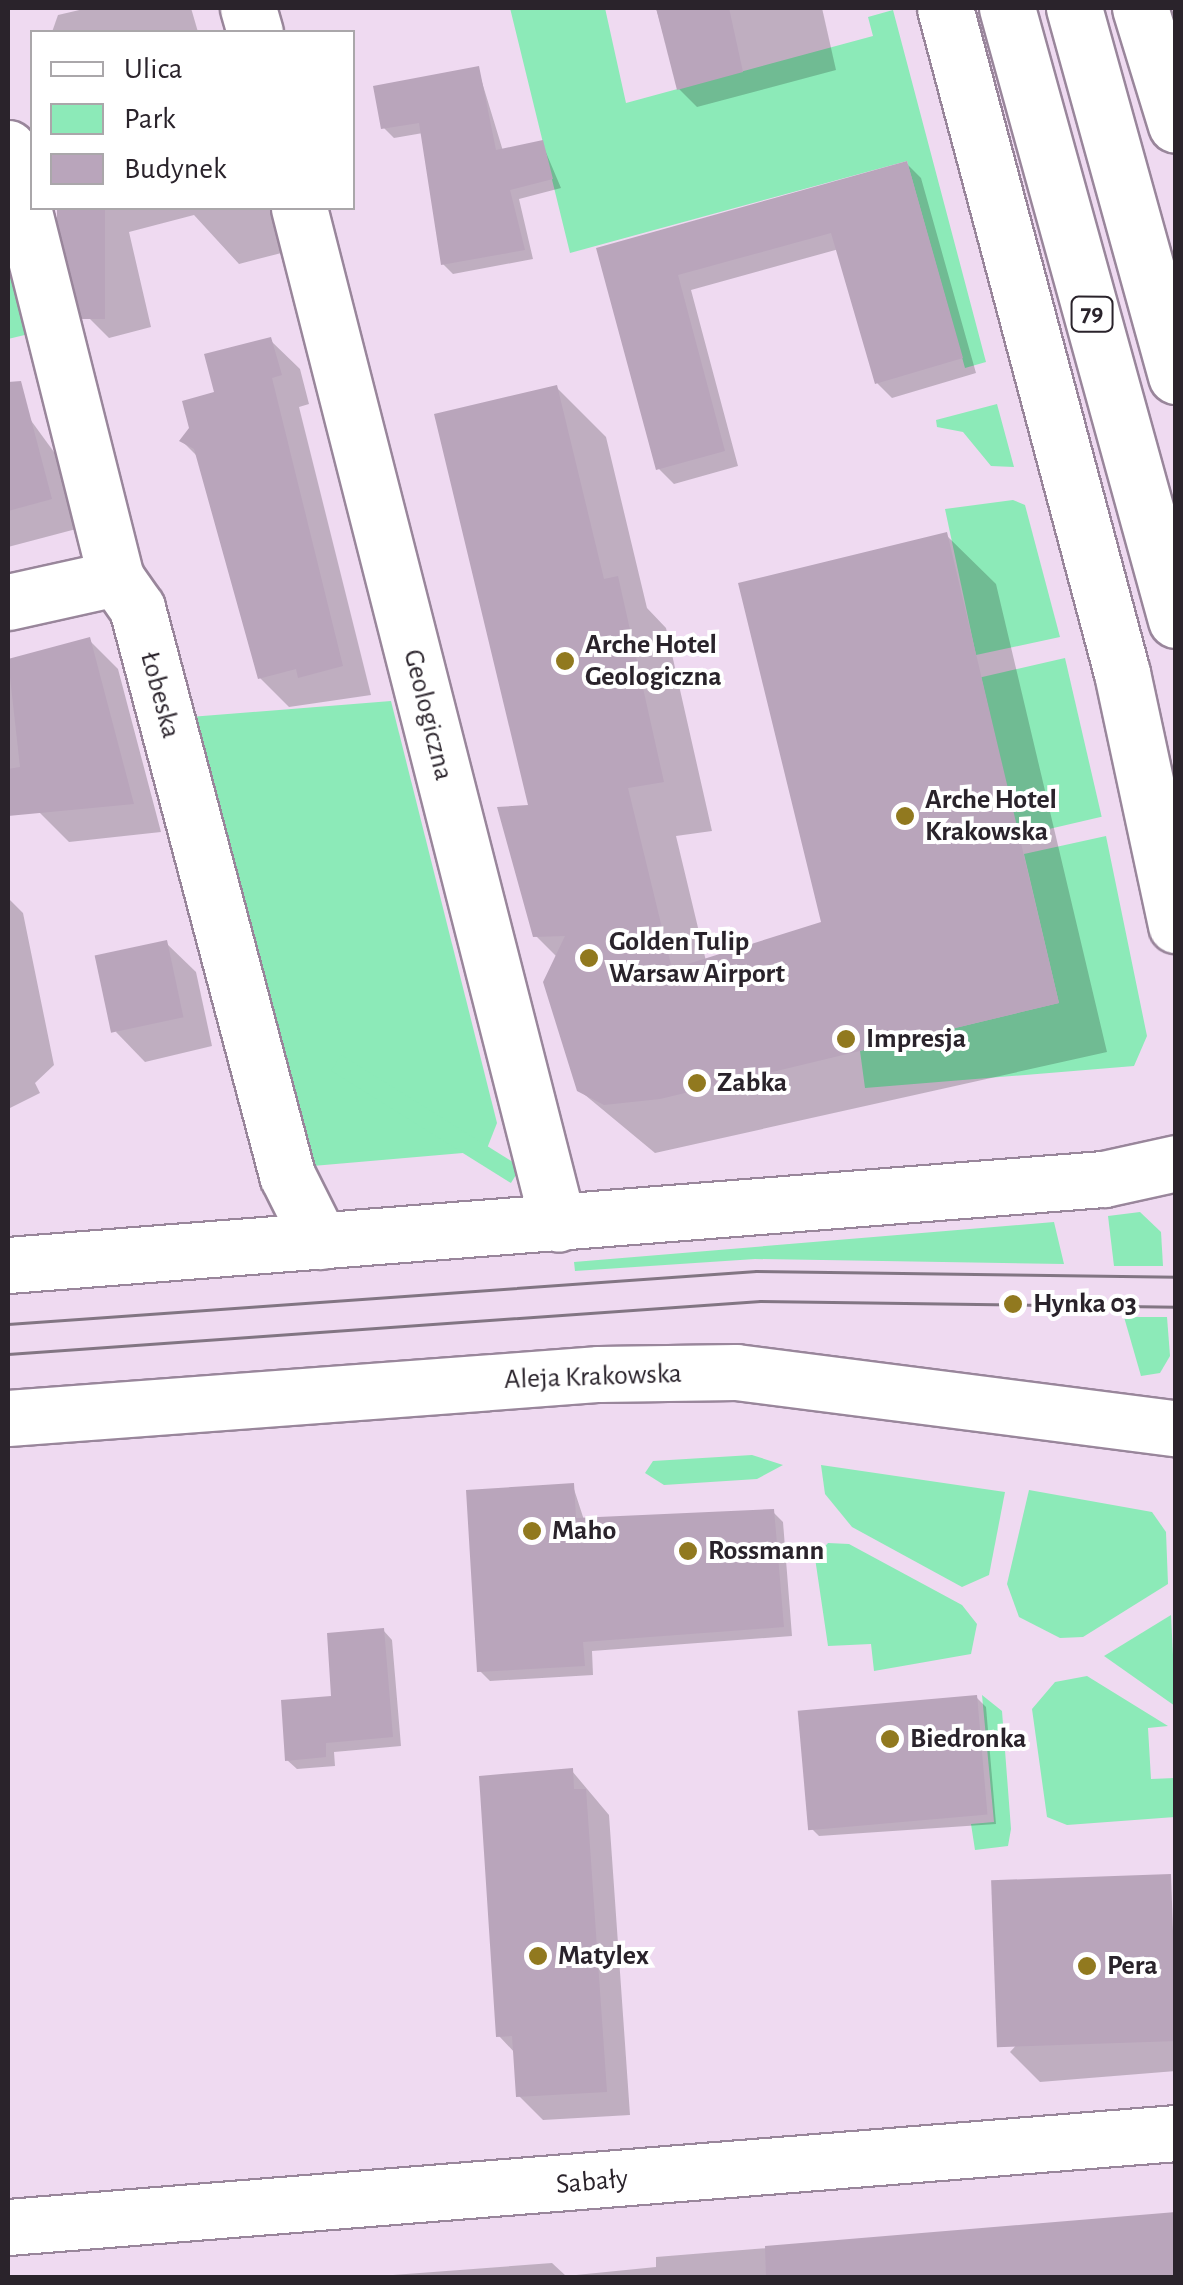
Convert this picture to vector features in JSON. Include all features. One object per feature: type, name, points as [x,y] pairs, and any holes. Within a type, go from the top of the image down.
[{"type":"main road","points":[[945,8],[1122,673],[1176,925]]},
{"type":"main road","name":"79","points":[[1006,8],[1176,620]]},
{"type":"main road","name":"79","points":[[1074,8],[1176,376]]},
{"type":"main road","points":[[1140,8],[1176,126]]},
{"type":"main road","name":"Łobeska","points":[[8,148],[116,578],[137,608],[287,1175],[320,1241]]},
{"type":"main road","name":"Geologiczna","points":[[300,210],[558,1223]]},
{"type":"main road","points":[[8,602],[116,578]]},
{"type":"main road","points":[[8,1265],[1104,1178],[1176,1163]]},
{"type":"main road","name":"Aleja Krakowska","points":[[8,1418],[600,1374],[736,1372],[1176,1428]]},
{"type":"main road","name":"Sabały","points":[[8,2227],[1176,2133]]},
{"type":"green space","points":[[510,8],[605,8],[626,103],[873,36],[868,17],[893,10],[986,362],[965,368],[907,161],[570,253]]},
{"type":"green space","points":[[8,234],[33,333],[8,339]]},
{"type":"green space","points":[[997,404],[1014,467],[991,466],[963,432],[937,427],[936,420]]},
{"type":"green space","points":[[1013,500],[1025,505],[1060,637],[976,655],[945,509]]},
{"type":"green space","points":[[1065,658],[1102,817],[1018,836],[981,677]]},
{"type":"green space","points":[[391,701],[497,1123],[486,1151],[301,1167],[190,717]]},
{"type":"green space","points":[[1106,836],[1147,1036],[1134,1066],[865,1088],[860,1051],[1059,1003],[1024,854]]},
{"type":"green space","points":[[341,1055],[521,1167],[511,1183],[331,1071]]},
{"type":"green space","points":[[1140,1212],[1161,1232],[1163,1266],[1114,1266],[1108,1216]]},
{"type":"green space","points":[[1054,1222],[1064,1264],[755,1259],[575,1271],[574,1262]]},
{"type":"green space","points":[[1124,1317],[1167,1317],[1170,1356],[1160,1373],[1141,1376]]},
{"type":"green space","points":[[752,1455],[783,1465],[757,1479],[664,1485],[645,1473],[653,1461]]},
{"type":"green space","points":[[821,1465],[1005,1492],[989,1575],[962,1587],[852,1527],[825,1494]]},
{"type":"green space","points":[[1029,1490],[1152,1512],[1166,1532],[1168,1584],[1083,1637],[1060,1638],[1019,1617],[1007,1584]]},
{"type":"green space","points":[[828,1543],[849,1544],[962,1605],[977,1624],[971,1654],[874,1671],[871,1644],[828,1646],[815,1558]]},
{"type":"green space","points":[[1171,1615],[1175,1696],[1175,1706],[1104,1656]]},
{"type":"green space","points":[[1087,1676],[1168,1726],[1148,1728],[1151,1779],[1175,1778],[1175,1817],[1067,1825],[1047,1817],[1032,1709],[1055,1682]]},
{"type":"green space","points":[[982,1695],[1002,1711],[1011,1829],[1008,1846],[975,1850],[971,1824],[994,1822]]},
{"type":"building","points":[[656,8],[729,8],[743,72],[677,90]]},
{"type":"building","points":[[479,66],[496,150],[543,140],[553,179],[510,190],[525,250],[441,265],[419,123],[381,129],[373,86]]},
{"type":"building","points":[[907,161],[963,358],[875,384],[831,233],[678,275],[725,451],[656,470],[596,248]]},
{"type":"building","points":[[57,210],[105,210],[105,319],[57,319]]},
{"type":"building","points":[[271,337],[282,375],[272,378],[343,666],[298,678],[296,669],[258,679],[194,449],[179,441],[189,428],[182,401],[214,392],[204,354]]},
{"type":"building","points":[[21,381],[52,499],[8,511],[8,382]]},
{"type":"building","name":"Arche Hotel Krakowska","points":[[557,385],[604,579],[618,576],[664,782],[628,788],[672,969],[821,922],[738,583],[947,532],[1059,1003],[660,1099],[604,1105],[577,1091],[543,982],[565,936],[533,937],[497,807],[528,805],[434,414]]},
{"type":"building","points":[[90,637],[134,804],[8,816],[8,769],[20,767],[8,659]]},
{"type":"building","points":[[167,940],[183,1017],[111,1033],[95,955]]},
{"type":"building","points":[[574,1483],[576,1518],[774,1509],[784,1627],[583,1642],[585,1666],[477,1672],[466,1490]]},
{"type":"building","points":[[384,1628],[393,1737],[326,1743],[326,1757],[285,1761],[281,1700],[331,1696],[327,1633]]},
{"type":"building","name":"Biedronka","points":[[977,1695],[987,1815],[808,1830],[798,1711]]},
{"type":"building","points":[[573,1768],[574,1789],[586,1789],[607,2092],[516,2097],[512,2036],[496,2037],[479,1776]]},
{"type":"building","name":"Pera","points":[[1171,1874],[1176,2041],[997,2047],[991,1880]]},
{"type":"building","points":[[1176,2212],[1176,2278],[766,2278],[765,2246]]},
{"type":"tram line","points":[[8,1324],[756,1271],[1176,1277]]},
{"type":"tram line","points":[[8,1354],[760,1301],[1176,1307]]},
{"type":"place","name":"Arche Hotel Geologiczna","points":[[565,661]]},
{"type":"place","name":"Arche Hotel Krakowska","points":[[905,816]]},
{"type":"place","name":"Golden Tulip Warsaw Airport","points":[[589,958]]},
{"type":"place","name":"Impresja","points":[[846,1039]]},
{"type":"place","name":"Zabka","points":[[697,1083]]},
{"type":"place","name":"Hynka 03","points":[[1013,1304]]},
{"type":"place","name":"Maho","points":[[532,1531]]},
{"type":"place","name":"Rossmann","points":[[688,1551]]},
{"type":"place","name":"Biedronka","points":[[890,1739]]},
{"type":"place","name":"Matylex","points":[[538,1956]]},
{"type":"place","name":"Pera","points":[[1087,1966]]}]
